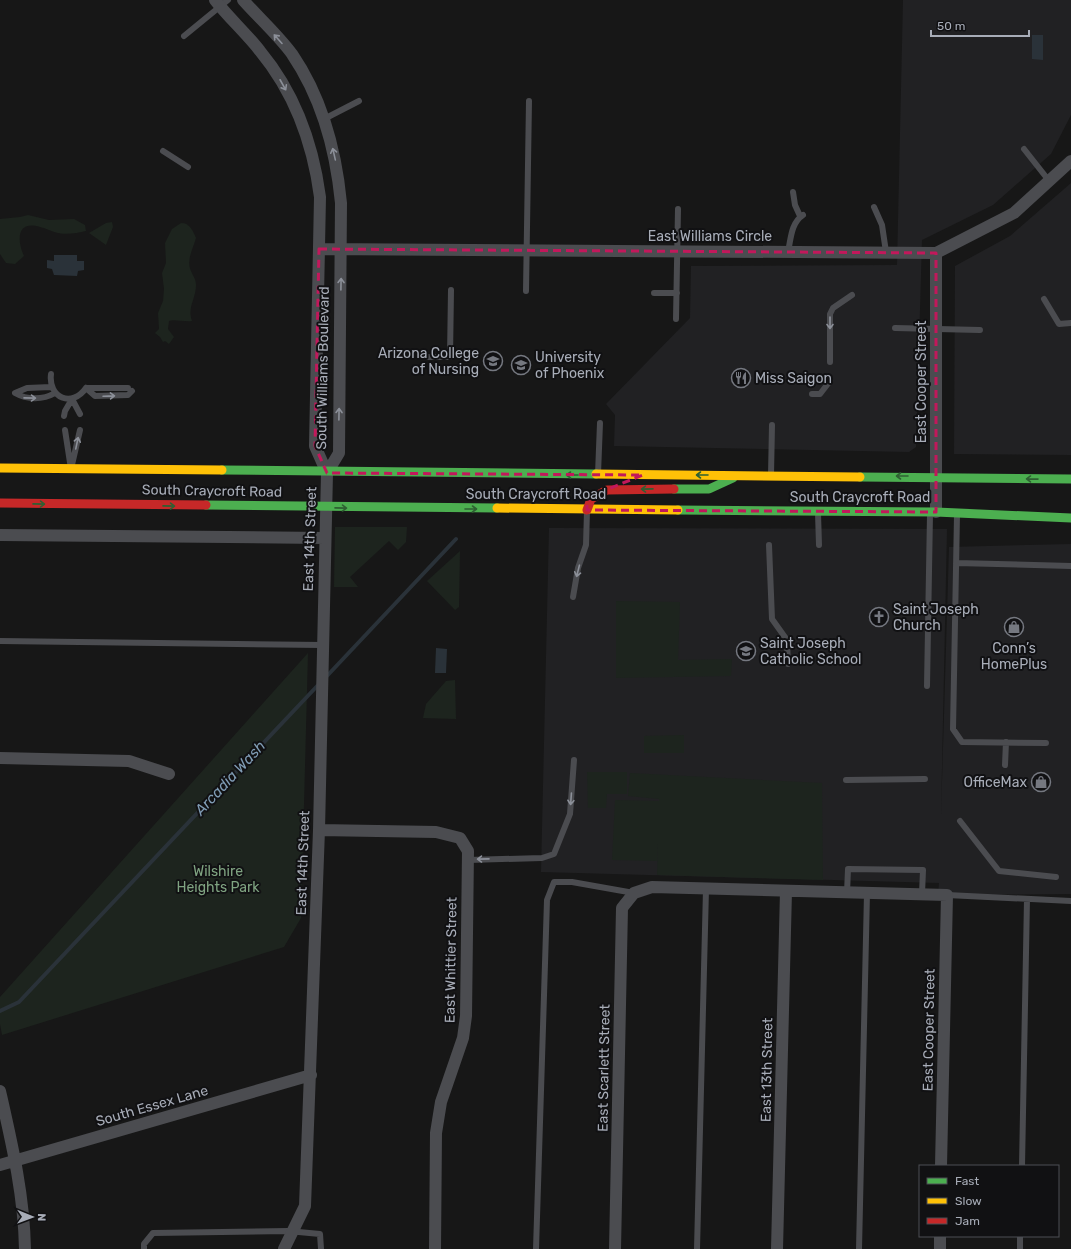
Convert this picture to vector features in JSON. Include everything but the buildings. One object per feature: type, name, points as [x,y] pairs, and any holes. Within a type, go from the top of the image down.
[{"type":"main road","name":"South Craycroft Road","points":[[0,468],[327,473],[936,477],[1071,480]]},
{"type":"main road","points":[[587,510],[587,502],[593,495],[607,490],[709,489],[739,476]]},
{"type":"main road","name":"South Craycroft Road","points":[[0,503],[326,508],[933,512],[1071,518]]},
{"type":"street","name":"South Williams Boulevard","points":[[243,0],[291,53],[305,76],[324,119],[334,154],[340,189],[341,249],[339,452],[327,473]]},
{"type":"street","name":"South Williams Boulevard","points":[[221,2],[268,62],[282,83],[306,134],[314,157],[320,197],[315,446],[327,473]]},
{"type":"street","name":"East Williams Circle","points":[[319,249],[936,253],[1014,213],[1071,162]]},
{"type":"street","name":"East Cooper Street","points":[[933,512],[936,477],[936,253]]},
{"type":"street","name":"East 14th Street","points":[[284,1249],[305,1206],[319,830],[327,473]]},
{"type":"street","points":[[0,535],[325,538]]},
{"type":"street","points":[[0,758],[129,761],[169,774]]},
{"type":"street","name":"East Whittier Street","points":[[319,830],[436,832],[460,838],[468,851],[466,1016],[463,1038],[441,1102],[436,1132],[435,1249]]},
{"type":"street","points":[[634,893],[652,887],[947,895]]},
{"type":"street","name":"East 13th Street","points":[[777,1249],[786,891]]},
{"type":"street","name":"East Scarlett Street","points":[[615,1249],[622,908],[634,893]]},
{"type":"street","name":"East Cooper Street","points":[[941,1165],[947,895]]},
{"type":"street","name":"South Essex Lane","points":[[0,1165],[16,1162],[311,1075]]},
{"type":"street","points":[[0,1091],[16,1162],[24,1219],[25,1249]]},
{"type":"street","points":[[940,1237],[940,1249]]},
{"type":"lane","points":[[184,36],[221,2]]},
{"type":"lane","points":[[324,119],[359,101]]},
{"type":"lane","points":[[526,291],[529,101]]},
{"type":"lane","points":[[1024,150],[1050,182]]},
{"type":"lane","points":[[163,151],[188,167]]},
{"type":"lane","points":[[788,252],[793,225],[802,215],[795,206],[793,192]]},
{"type":"lane","points":[[874,207],[882,225],[886,252]]},
{"type":"lane","points":[[676,319],[676,251],[678,209]]},
{"type":"lane","points":[[424,358],[450,357],[451,290]]},
{"type":"lane","points":[[654,293],[677,293]]},
{"type":"lane","points":[[830,362],[830,314],[833,308],[852,294]]},
{"type":"lane","points":[[1044,299],[1059,324],[1071,323]]},
{"type":"lane","points":[[894,328],[980,330]]},
{"type":"lane","points":[[50,374],[51,387],[55,393],[59,397],[72,399]]},
{"type":"lane","points":[[812,394],[820,394],[830,381]]},
{"type":"lane","points":[[51,387],[27,388],[15,393],[24,398],[47,398],[55,393]]},
{"type":"lane","points":[[64,416],[65,411],[72,399],[83,393],[86,388],[130,389]]},
{"type":"lane","points":[[72,399],[80,414]]},
{"type":"lane","points":[[598,475],[600,423]]},
{"type":"lane","points":[[771,476],[772,425]]},
{"type":"lane","points":[[65,430],[71,469]]},
{"type":"lane","points":[[71,469],[80,430]]},
{"type":"lane","points":[[573,597],[578,568],[586,545],[587,510]]},
{"type":"lane","points":[[818,511],[819,545]]},
{"type":"lane","points":[[927,686],[933,512]]},
{"type":"lane","points":[[957,513],[953,729],[962,742],[1046,743]]},
{"type":"lane","points":[[769,545],[772,619],[787,640],[788,664]]},
{"type":"lane","points":[[956,563],[1071,566]]},
{"type":"lane","points":[[0,641],[323,645]]},
{"type":"lane","points":[[1005,765],[1006,742]]},
{"type":"lane","points":[[468,860],[542,858],[554,854],[570,814],[574,760]]},
{"type":"lane","points":[[846,780],[925,780]]},
{"type":"lane","points":[[960,820],[999,871],[1056,877]]},
{"type":"lane","points":[[847,893],[848,869],[923,870],[922,894]]},
{"type":"lane","points":[[536,1249],[547,900],[554,882],[572,882],[634,893]]},
{"type":"lane","points":[[697,1249],[706,889]]},
{"type":"lane","points":[[859,1249],[868,893]]},
{"type":"lane","points":[[947,895],[1071,901]]},
{"type":"lane","points":[[1022,1165],[1027,899]]},
{"type":"lane","points":[[144,1249],[144,1244],[153,1233],[293,1231],[320,1234],[322,1249]]},
{"type":"lane","points":[[1020,1237],[1020,1249]]},
{"type":"highlighted area","points":[[319,249],[936,253],[936,512],[587,510],[587,502],[593,495],[643,475],[327,473],[315,446]]},
{"type":"shaded area","points":[[903,0],[1071,0],[1071,115],[1051,154],[993,205],[922,240],[916,447],[909,452],[614,446],[615,415],[606,404],[690,318],[691,266],[897,265]]},
{"type":"shaded area","points":[[1032,35],[1043,35],[1043,60],[1032,59]]},
{"type":"shaded area","points":[[1071,183],[1071,455],[954,454],[955,266],[1010,236]]},
{"type":"shaded area","points":[[54,255],[77,255],[77,261],[84,261],[84,270],[78,271],[77,276],[54,275],[52,269],[47,268],[47,260],[54,261]]},
{"type":"shaded area","name":"Saint Joseph Catholic School","points":[[549,528],[947,529],[941,816],[949,547],[1071,544],[1071,894],[938,895],[939,883],[541,872]]},
{"type":"shaded area","points":[[436,648],[447,649],[446,673],[435,673]]},
{"type":"green space","points":[[28,215],[49,220],[74,219],[85,225],[86,231],[72,234],[62,234],[40,227],[26,226],[20,233],[20,244],[24,256],[15,264],[6,263],[0,254],[0,219]]},
{"type":"green space","points":[[112,222],[113,227],[106,245],[89,233],[106,223]]},
{"type":"green space","points":[[181,223],[189,226],[196,238],[190,254],[189,263],[196,281],[196,290],[191,307],[192,321],[169,321],[168,329],[174,337],[169,344],[165,341],[163,342],[155,333],[159,329],[158,313],[163,301],[164,289],[162,273],[166,263],[165,243],[172,229]]},
{"type":"green space","points":[[335,527],[407,527],[406,542],[398,550],[389,541],[350,577],[358,587],[334,587]]},
{"type":"green space","points":[[460,551],[459,607],[455,610],[427,581]]},
{"type":"green space","points":[[616,601],[680,602],[678,660],[732,659],[731,676],[616,678]]},
{"type":"green space","name":"Wilshire Heights Park","points":[[308,653],[301,918],[284,947],[2,1035],[0,1024],[0,997]]},
{"type":"green space","points":[[455,680],[456,719],[423,718],[426,704],[446,681]]},
{"type":"green space","points":[[684,735],[684,753],[644,753],[644,736]]},
{"type":"green space","points":[[587,772],[627,772],[627,794],[607,794],[606,808],[588,808]]},
{"type":"green space","points":[[630,773],[822,783],[823,880],[657,875],[658,843],[657,861],[612,860],[615,800],[659,801],[659,799],[628,796]]},
{"type":"waterway","name":"Arcadia Wash","points":[[326,677],[456,539]]},
{"type":"waterway","name":"Arcadia Wash","points":[[0,1011],[19,1002],[320,683]]},
{"type":"traffic: fast","points":[[222,470],[596,474]]},
{"type":"traffic: fast","points":[[860,477],[1071,479]]},
{"type":"traffic: fast","points":[[674,489],[709,489],[733,478]]},
{"type":"traffic: fast","points":[[206,505],[497,508]]},
{"type":"traffic: fast","points":[[678,510],[936,512],[1071,518]]},
{"type":"traffic: slow","points":[[0,468],[222,470]]},
{"type":"traffic: slow","points":[[596,474],[860,477]]},
{"type":"traffic: slow","points":[[497,508],[678,510]]},
{"type":"traffic: jam","points":[[587,510],[591,499],[607,490],[674,489]]},
{"type":"traffic: jam","points":[[0,503],[206,505]]},
{"type":"place","name":"Arizona College of Nursing","points":[[493,361]]},
{"type":"place","name":"University of Phoenix","points":[[521,365]]},
{"type":"place","name":"Miss Saigon","points":[[741,378]]},
{"type":"place","name":"Saint Joseph Church","points":[[879,617]]},
{"type":"place","name":"Conn’s HomePlus","points":[[1014,627]]},
{"type":"place","name":"Saint Joseph Catholic School","points":[[746,651]]},
{"type":"place","name":"OfficeMax","points":[[1041,782]]}]
